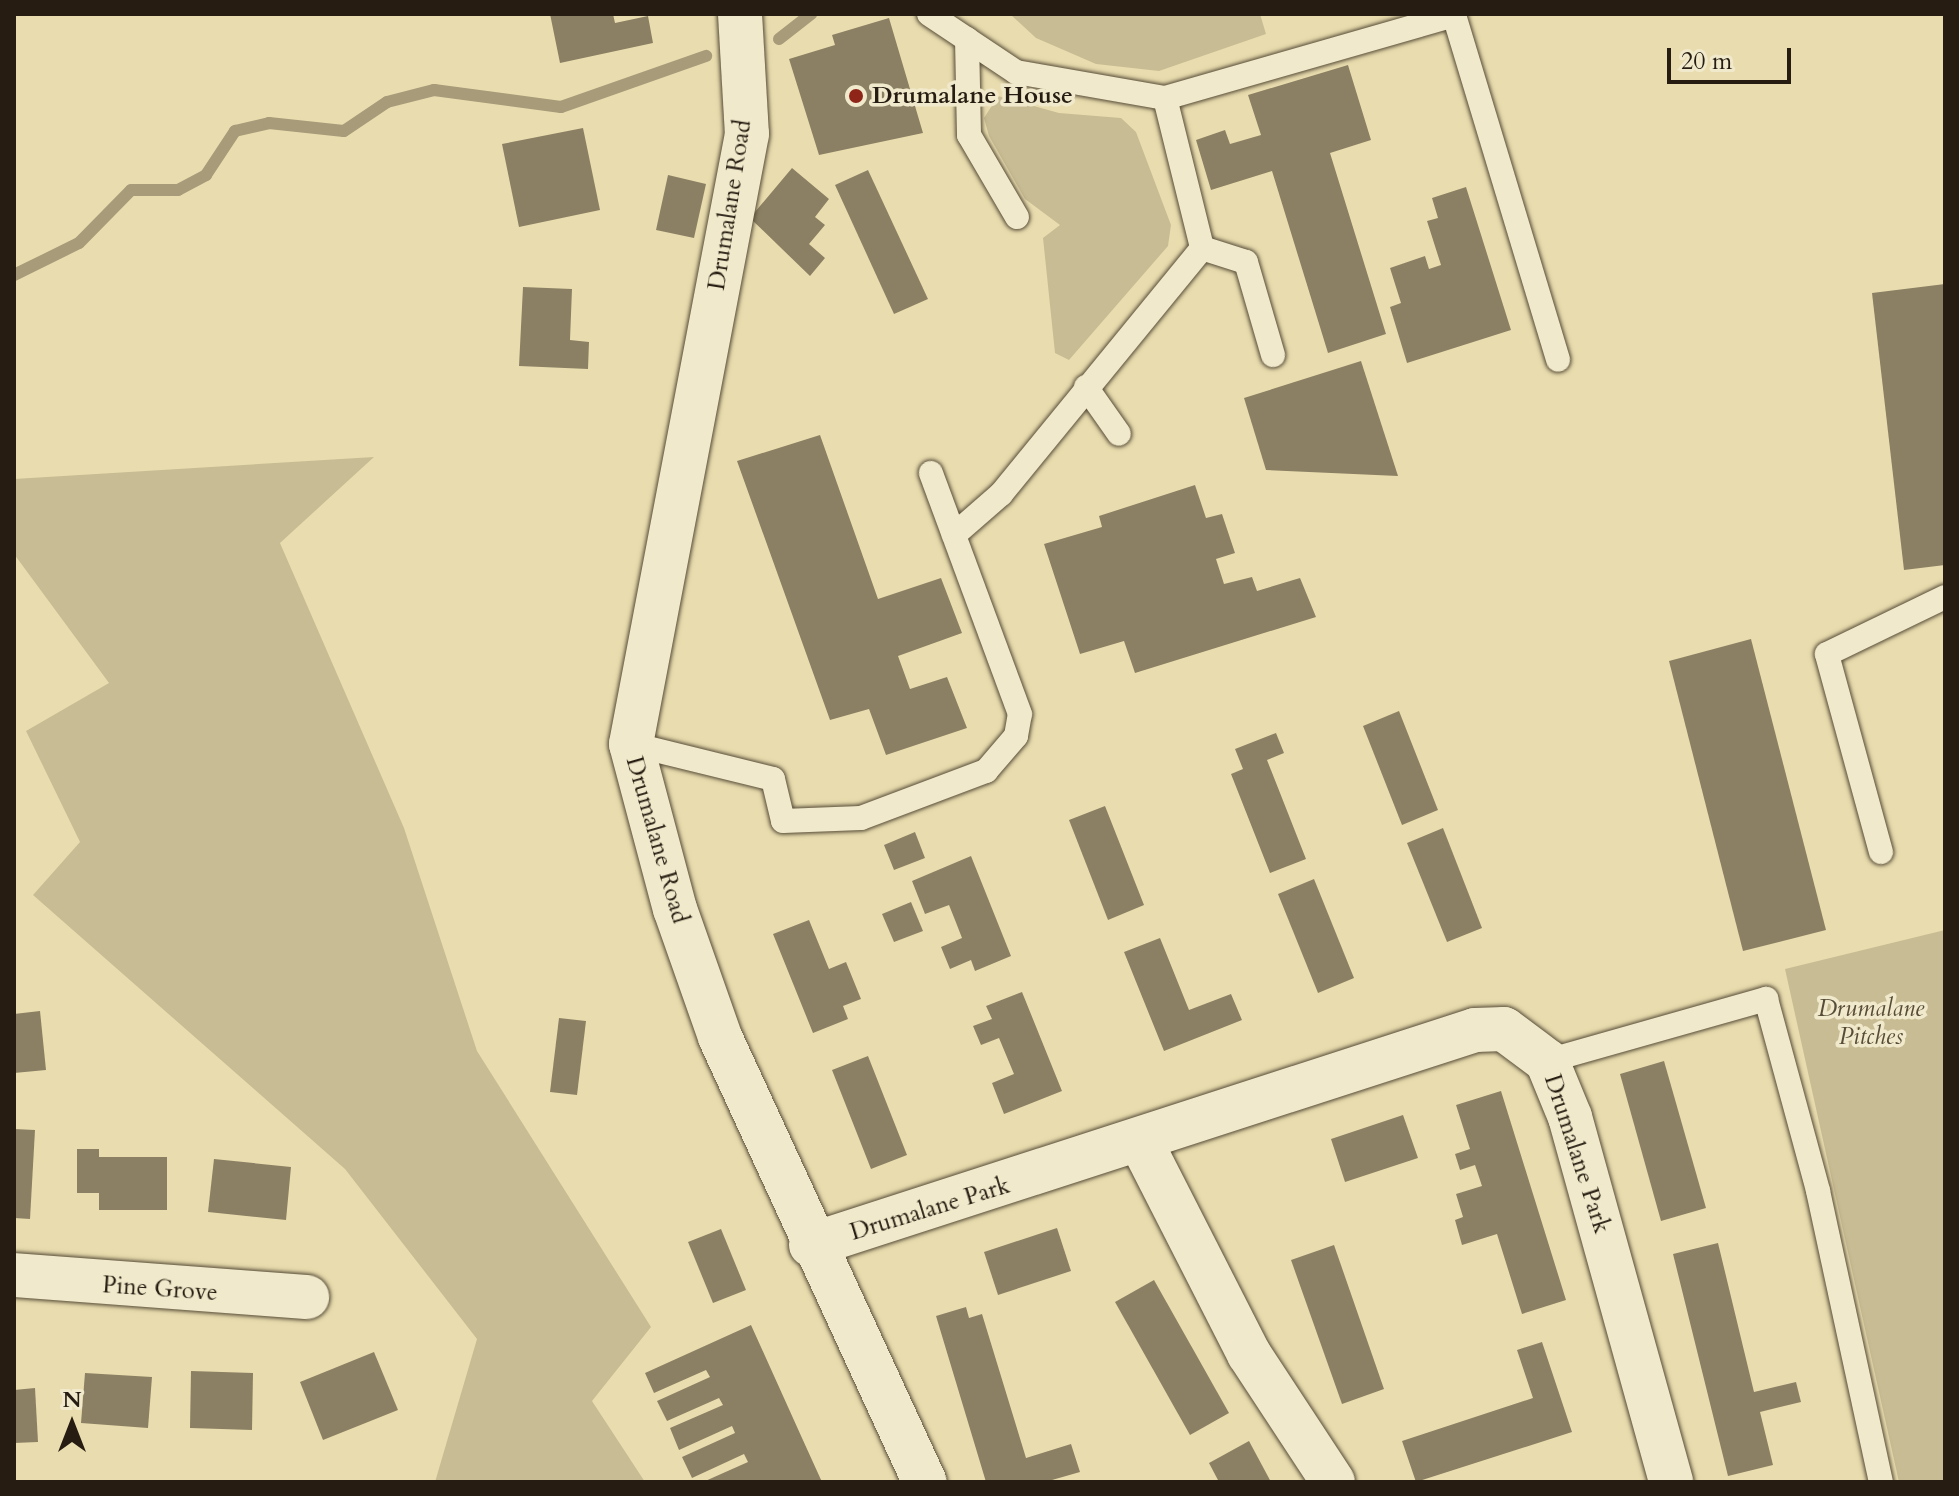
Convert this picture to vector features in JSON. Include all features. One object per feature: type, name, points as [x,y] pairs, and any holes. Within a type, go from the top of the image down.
[{"type":"street","name":"Drumalane Road","points":[[740,14],[747,134],[631,744],[675,909],[720,1037],[811,1245],[925,1482]]},
{"type":"street","name":"Drumalane Park","points":[[811,1245],[1141,1142],[1475,1030],[1504,1029],[1547,1061],[1570,1117],[1671,1482]]},
{"type":"street","points":[[1141,1142],[1249,1354],[1333,1482]]},
{"type":"street","name":"Pine Grove","points":[[14,1275],[307,1297]]},
{"type":"lane","points":[[929,14],[1016,72],[1165,98],[1454,15],[1558,360]]},
{"type":"lane","points":[[967,39],[969,135],[1017,217]]},
{"type":"lane","points":[[1165,98],[1202,248]]},
{"type":"lane","points":[[954,535],[1001,494],[1202,248]]},
{"type":"lane","points":[[1202,248],[1246,262],[1273,355]]},
{"type":"lane","points":[[1086,387],[1119,434]]},
{"type":"lane","points":[[631,744],[773,779],[783,821],[861,818],[986,771],[1016,736],[1020,714],[931,473]]},
{"type":"lane","points":[[1881,852],[1827,654],[1945,597]]},
{"type":"lane","points":[[1547,1061],[1766,999],[1818,1191],[1881,1482]]},
{"type":"green space","points":[[1010,14],[1260,14],[1266,34],[1159,71],[1096,64],[1036,38]]},
{"type":"green space","points":[[998,96],[1059,113],[1121,118],[1136,132],[1171,225],[1168,246],[1069,360],[1055,353],[1043,238],[1060,225],[1025,199],[989,136],[984,118]]},
{"type":"green space","points":[[374,457],[280,543],[404,828],[477,1051],[651,1327],[592,1401],[645,1482],[435,1482],[477,1339],[345,1169],[33,895],[80,842],[26,731],[109,683],[14,554],[14,479]]},
{"type":"green space","name":"Drumalane Pitches","points":[[1945,930],[1945,1482],[1899,1482],[1785,969]]},
{"type":"building","points":[[550,14],[613,14],[615,23],[648,16],[653,43],[560,63]]},
{"type":"building","name":"Drumalane House","points":[[889,18],[923,133],[819,155],[789,59],[835,45],[832,35]]},
{"type":"building","points":[[1348,65],[1371,140],[1330,153],[1386,334],[1328,353],[1272,171],[1211,190],[1196,140],[1225,130],[1230,144],[1261,135],[1248,95]]},
{"type":"building","points":[[583,128],[600,210],[519,227],[502,144]]},
{"type":"building","points":[[792,168],[829,199],[815,217],[825,225],[809,244],[825,258],[810,276],[750,218]]},
{"type":"building","points":[[868,170],[928,299],[894,314],[835,185]]},
{"type":"building","points":[[668,175],[706,184],[694,238],[656,230]]},
{"type":"building","points":[[1466,187],[1511,330],[1407,363],[1390,307],[1401,303],[1390,268],[1425,256],[1429,269],[1441,265],[1427,221],[1438,218],[1432,198]]},
{"type":"building","points":[[1945,284],[1945,565],[1904,570],[1872,293]]},
{"type":"building","points":[[523,287],[572,289],[570,340],[589,342],[588,369],[519,366]]},
{"type":"building","points":[[1361,361],[1398,476],[1266,470],[1244,398]]},
{"type":"building","points":[[820,435],[878,599],[941,578],[962,633],[898,656],[910,689],[947,677],[967,728],[886,755],[869,709],[830,720],[737,461]]},
{"type":"building","points":[[1195,485],[1206,518],[1222,514],[1235,553],[1216,559],[1224,584],[1252,577],[1257,591],[1300,578],[1316,617],[1135,673],[1124,641],[1080,654],[1044,544],[1102,527],[1099,516]]},
{"type":"building","points":[[1751,639],[1826,930],[1743,951],[1669,661]]},
{"type":"building","points":[[1399,711],[1438,810],[1402,825],[1363,726]]},
{"type":"building","points":[[1276,733],[1284,753],[1267,760],[1306,859],[1270,873],[1231,774],[1243,769],[1235,749]]},
{"type":"building","points":[[1105,806],[1144,905],[1108,920],[1069,820]]},
{"type":"building","points":[[1443,828],[1482,928],[1447,942],[1407,843]]},
{"type":"building","points":[[915,832],[925,858],[894,870],[884,845]]},
{"type":"building","points":[[971,856],[1011,956],[975,971],[971,960],[950,969],[941,947],[962,938],[949,905],[925,914],[912,881]]},
{"type":"building","points":[[1314,879],[1354,978],[1318,993],[1278,894]]},
{"type":"building","points":[[911,902],[923,931],[894,942],[882,914]]},
{"type":"building","points":[[809,920],[829,969],[846,962],[861,999],[843,1006],[848,1019],[813,1033],[773,934]]},
{"type":"building","points":[[1160,938],[1189,1010],[1231,994],[1242,1020],[1164,1051],[1124,952]]},
{"type":"building","points":[[1022,992],[1062,1091],[1004,1114],[992,1083],[1014,1074],[999,1038],[981,1045],[973,1026],[992,1019],[986,1006]]},
{"type":"building","points":[[40,1011],[46,1070],[14,1073],[14,1014]]},
{"type":"building","points":[[559,1018],[586,1021],[577,1095],[550,1092]]},
{"type":"building","points":[[868,1056],[907,1155],[871,1169],[832,1070]]},
{"type":"building","points":[[1664,1061],[1706,1208],[1661,1221],[1620,1074]]},
{"type":"building","points":[[1501,1091],[1566,1300],[1522,1314],[1497,1234],[1462,1245],[1455,1220],[1463,1217],[1456,1194],[1482,1186],[1475,1165],[1460,1170],[1455,1154],[1470,1149],[1456,1105]]},
{"type":"building","points":[[1403,1115],[1418,1158],[1345,1182],[1331,1139]]},
{"type":"building","points":[[14,1129],[35,1130],[30,1219],[14,1218]]},
{"type":"building","points":[[77,1149],[99,1149],[99,1157],[167,1157],[167,1210],[99,1210],[99,1193],[77,1193]]},
{"type":"building","points":[[214,1159],[291,1167],[286,1220],[208,1212]]},
{"type":"building","points":[[1057,1228],[1071,1271],[998,1295],[984,1252]]},
{"type":"building","points":[[721,1229],[746,1290],[713,1303],[688,1242]]},
{"type":"building","points":[[1718,1243],[1754,1392],[1796,1382],[1801,1402],[1760,1412],[1773,1465],[1728,1476],[1673,1254]]},
{"type":"building","points":[[1334,1245],[1384,1389],[1342,1404],[1291,1260]]},
{"type":"building","points":[[1154,1280],[1229,1413],[1190,1435],[1115,1302]]},
{"type":"building","points":[[966,1307],[969,1318],[982,1314],[1026,1458],[1071,1444],[1080,1472],[1045,1482],[986,1482],[936,1316]]},
{"type":"building","points":[[751,1325],[822,1482],[703,1482],[748,1462],[744,1454],[692,1478],[682,1457],[735,1433],[732,1426],[679,1450],[670,1428],[723,1405],[719,1398],[667,1421],[657,1401],[710,1377],[706,1370],[654,1393],[645,1373]]},
{"type":"building","points":[[1542,1342],[1572,1432],[1416,1482],[1402,1441],[1533,1398],[1517,1350]]},
{"type":"building","points":[[374,1352],[398,1410],[323,1440],[300,1382]]},
{"type":"building","points":[[191,1371],[253,1373],[252,1430],[190,1428]]},
{"type":"building","points":[[85,1373],[152,1377],[148,1428],[81,1423]]},
{"type":"building","points":[[35,1388],[38,1442],[14,1443],[14,1390]]},
{"type":"building","points":[[1249,1441],[1271,1482],[1219,1482],[1209,1463]]},
{"type":"waterway","points":[[779,39],[811,14]]},
{"type":"waterway","points":[[14,275],[79,243],[131,190],[178,190],[206,175],[235,131],[269,123],[344,131],[387,102],[434,90],[561,107],[706,56]]},
{"type":"place","name":"Drumalane House","points":[[856,96]]}]
